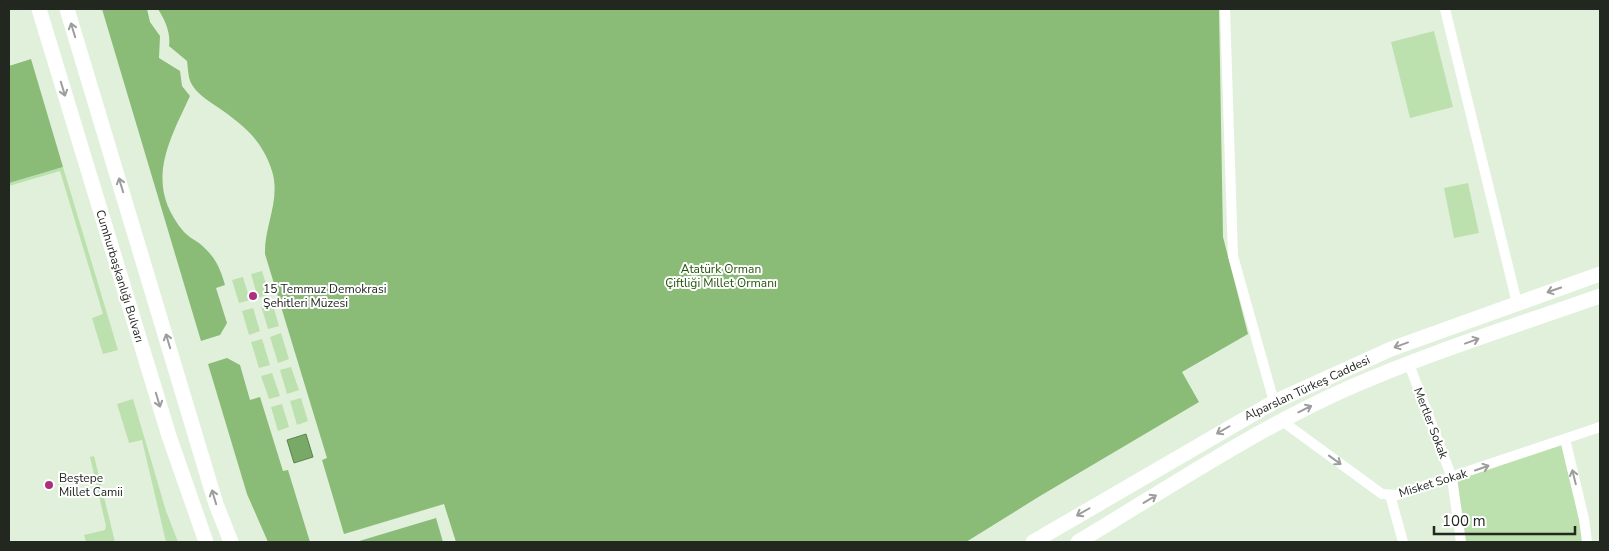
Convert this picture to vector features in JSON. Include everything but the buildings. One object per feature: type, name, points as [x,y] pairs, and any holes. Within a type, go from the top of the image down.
[{"type":"main road","name":"Cumhurbaşkanlığı Bulvarı","points":[[39,9],[169,436],[206,542]]},
{"type":"main road","points":[[67,9],[216,504],[231,542]]},
{"type":"main road","name":"Alparslan Türkeş Caddesi","points":[[1033,542],[1274,402],[1391,349],[1600,274]]},
{"type":"main road","name":"Alparslan Türkeş Caddesi","points":[[1078,542],[1282,421],[1344,390],[1409,364],[1600,296]]},
{"type":"street","points":[[1224,9],[1233,256],[1274,402]]},
{"type":"street","points":[[1446,9],[1517,303]]},
{"type":"street","name":"Mertler Sokak","points":[[1409,364],[1452,478],[1461,542]]},
{"type":"street","name":"Misket Sokak","points":[[1282,421],[1382,494],[1390,495],[1397,495],[1452,478],[1600,427]]},
{"type":"street","points":[[1565,439],[1584,519],[1587,542]]},
{"type":"street","points":[[1390,495],[1403,542]]},
{"type":"shaded area","points":[[1434,31],[1453,107],[1410,118],[1391,42]]},
{"type":"shaded area","points":[[63,167],[118,350],[103,354],[92,318],[103,314],[60,171],[9,186],[9,183]]},
{"type":"shaded area","points":[[1468,183],[1479,233],[1454,238],[1444,188]]},
{"type":"shaded area","points":[[262,271],[269,294],[258,298],[251,274]]},
{"type":"shaded area","points":[[243,277],[250,300],[239,303],[232,280]]},
{"type":"shaded area","points":[[272,302],[279,326],[268,329],[261,306]]},
{"type":"shaded area","points":[[253,308],[260,331],[249,335],[242,311]]},
{"type":"shaded area","points":[[281,333],[289,359],[278,363],[270,337]]},
{"type":"shaded area","points":[[262,339],[270,365],[259,368],[251,342]]},
{"type":"shaded area","points":[[291,367],[299,390],[287,394],[280,370]]},
{"type":"shaded area","points":[[272,373],[280,396],[269,399],[261,376]]},
{"type":"shaded area","points":[[301,398],[308,421],[297,425],[290,401]]},
{"type":"shaded area","points":[[133,399],[166,511],[178,542],[166,542],[142,440],[129,443],[117,404]]},
{"type":"shaded area","points":[[282,404],[289,427],[278,431],[271,407]]},
{"type":"shaded area","points":[[306,434],[313,457],[294,463],[287,440]]},
{"type":"shaded area","points":[[1565,439],[1585,542],[1460,542],[1452,478]]},
{"type":"shaded area","points":[[94,456],[115,542],[86,542],[84,535],[105,530],[106,526],[90,457]]},
{"type":"green space","points":[[102,9],[147,9],[150,22],[160,36],[159,58],[180,71],[182,86],[190,96],[168,147],[163,181],[165,198],[172,215],[184,232],[209,252],[221,273],[225,285],[216,288],[227,323],[220,335],[201,341]]},
{"type":"green space","name":"Atatürk Orman Çiftliği Millet Ormanı","points":[[158,9],[1219,9],[1223,237],[1248,334],[1182,372],[1199,402],[966,542],[456,542],[444,504],[344,534],[322,460],[327,458],[265,254],[265,244],[275,192],[272,171],[263,150],[250,133],[193,87],[189,78],[187,61],[169,46],[167,27]]},
{"type":"green space","points":[[31,59],[63,167],[9,183],[9,66]]},
{"type":"green space","points":[[227,358],[240,365],[250,400],[260,397],[283,471],[288,470],[310,542],[268,542],[247,494],[208,364]]},
{"type":"green space","points":[[436,518],[443,542],[356,542]]},
{"type":"place","name":"15 Temmuz Demokrasi Şehitleri Müzesi","points":[[253,296]]},
{"type":"place","name":"Beştepe Millet Camii","points":[[49,485]]}]
